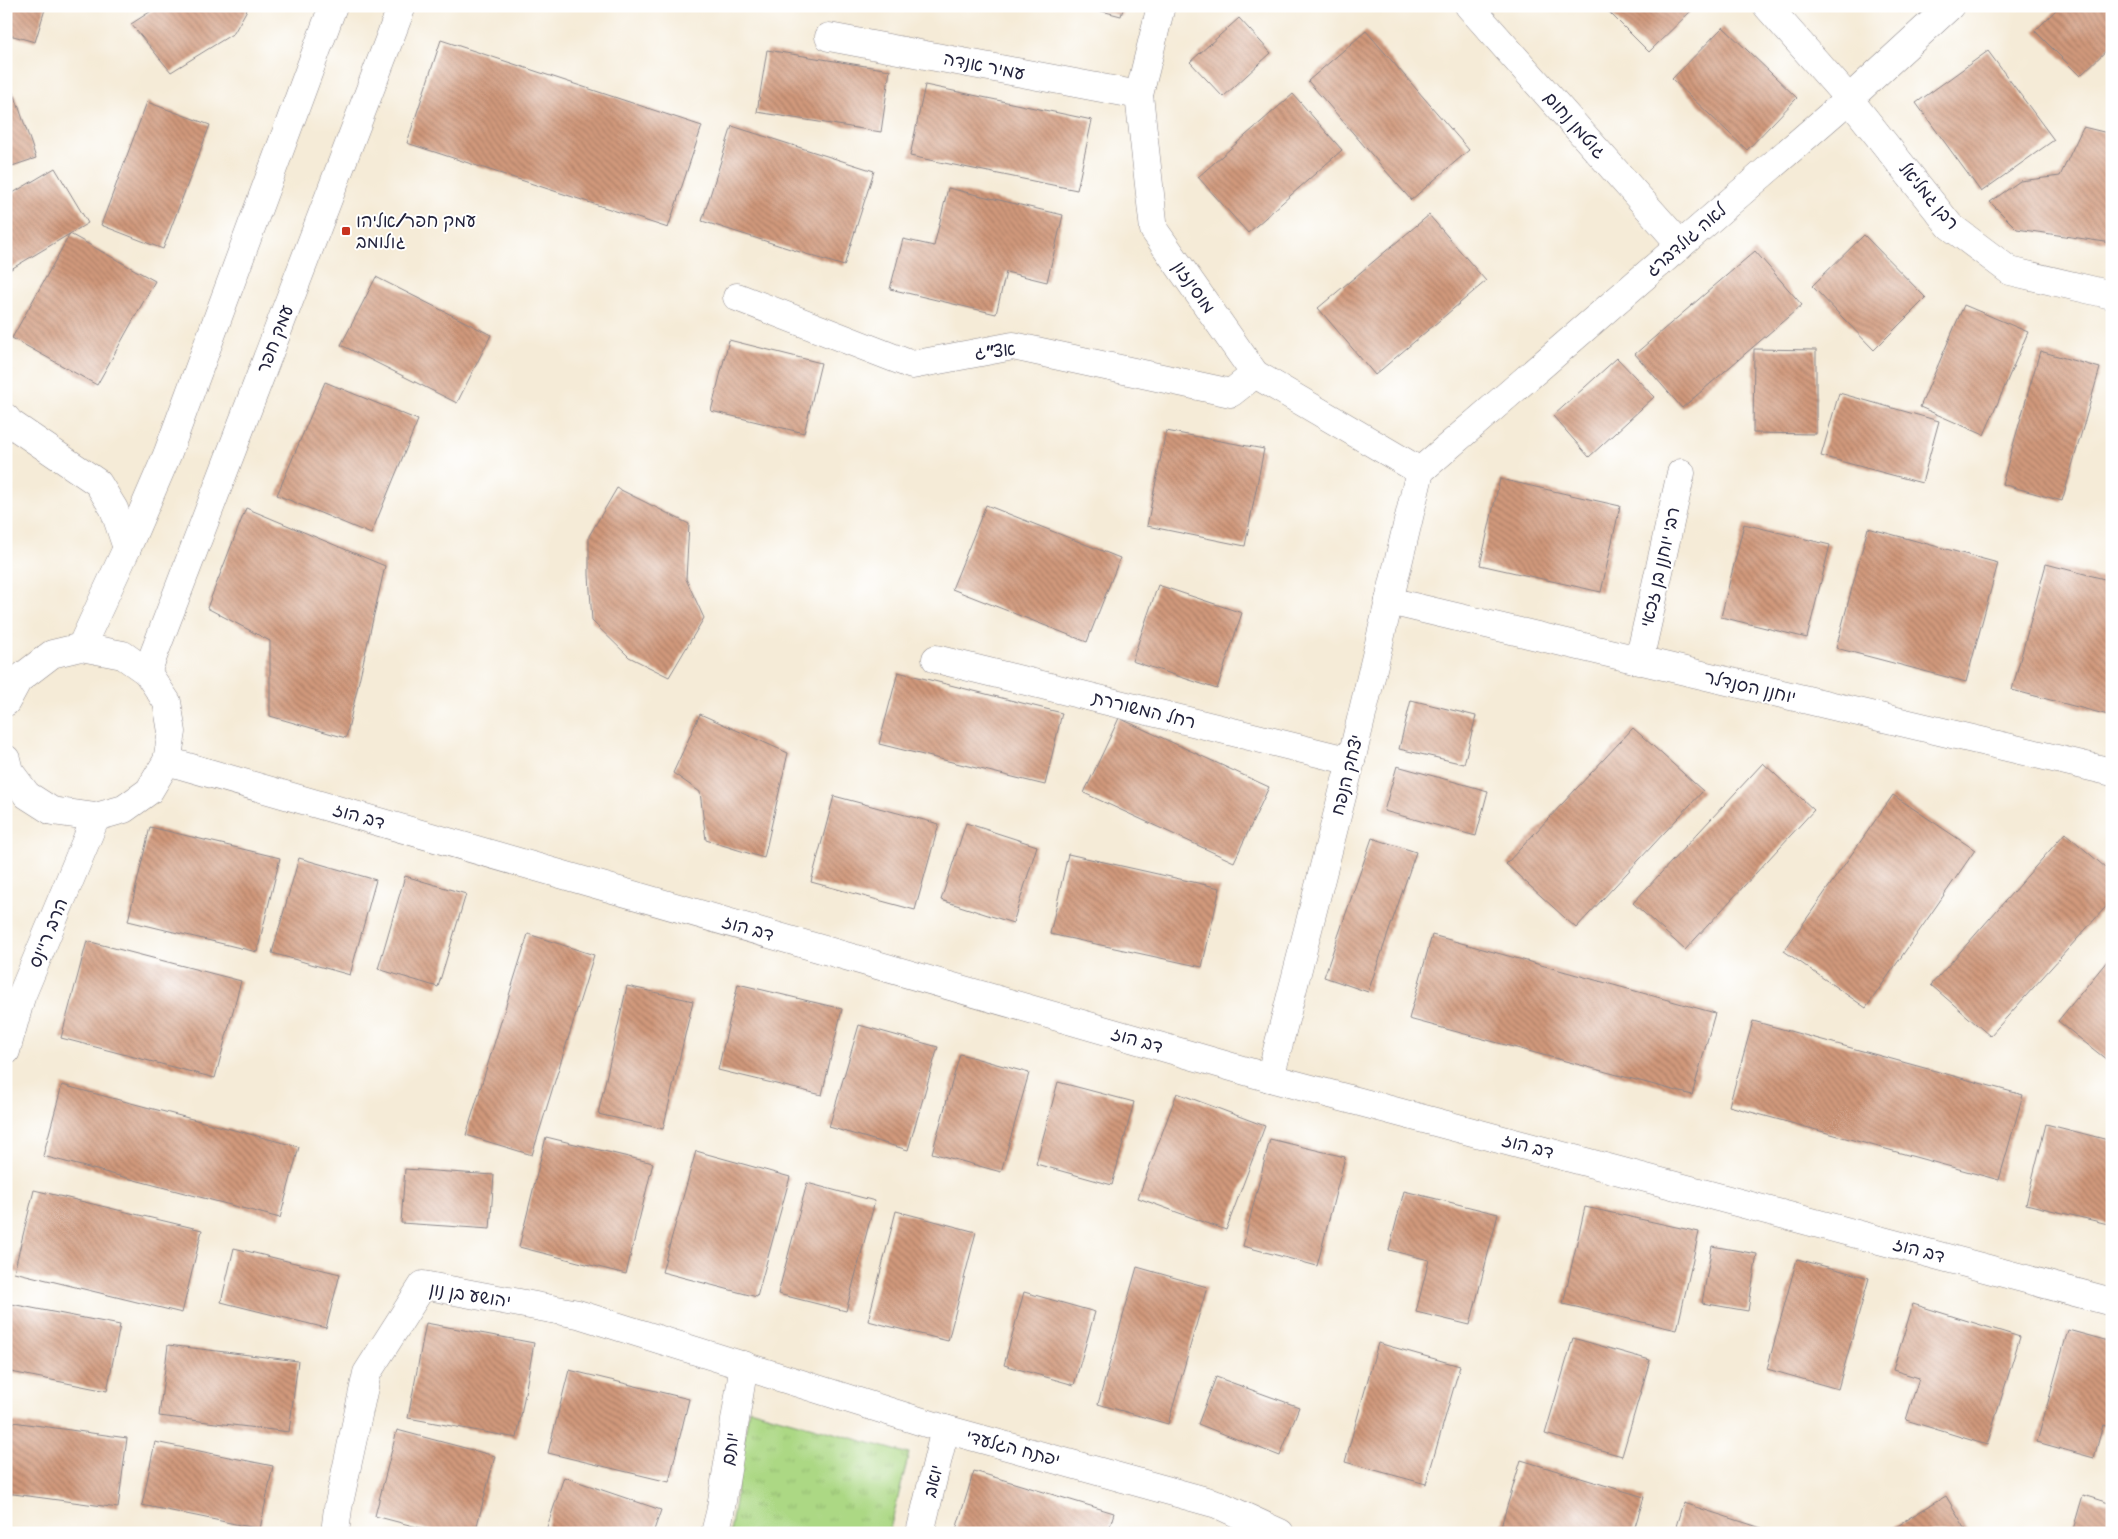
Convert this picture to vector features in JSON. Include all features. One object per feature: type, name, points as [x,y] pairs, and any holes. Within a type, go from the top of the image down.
[{"type":"street","points":[[81,647],[127,548],[167,455],[332,6]]},
{"type":"street","name":"עמק חפר","points":[[147,672],[402,6]]},
{"type":"street","name":"מוסינזון","points":[[1160,6],[1139,95],[1154,230],[1255,374],[1420,470]]},
{"type":"street","name":"גוטמן נחום","points":[[1469,6],[1681,245]]},
{"type":"street","name":"רבן גמליאל","points":[[1767,6],[1849,99],[1950,226],[2010,271],[2112,295]]},
{"type":"street","name":"לאה גולדברג","points":[[1420,470],[1849,99],[1950,6]]},
{"type":"street","name":"עמיר אנדה","points":[[829,38],[1139,95]]},
{"type":"street","name":"אצ\"ג","points":[[737,297],[912,365],[1013,346],[1231,394],[1255,374]]},
{"type":"street","points":[[6,418],[10,423],[98,483],[114,509],[127,548]]},
{"type":"street","name":"יצחק הנפח","points":[[1270,1078],[1352,761],[1420,470]]},
{"type":"street","name":"רבי יוחנן בן זכאי","points":[[1639,660],[1681,472]]},
{"type":"street","name":"יוחנן הסנדלר","points":[[1389,601],[2112,772]]},
{"type":"street","points":[[6,702],[18,680],[52,654],[81,647],[123,654],[147,672],[167,702],[172,732],[167,762],[149,791],[124,809],[96,817],[52,811],[27,795],[7,771]]},
{"type":"street","name":"רחל המשוררת","points":[[936,658],[1352,761]]},
{"type":"street","name":"דב הוז","points":[[167,762],[1270,1078],[2112,1302]]},
{"type":"street","name":"הרב ריינס","points":[[6,1052],[21,997],[96,817]]},
{"type":"street","name":"יהושע בן נון","points":[[335,1533],[338,1508],[367,1373],[423,1285],[578,1314],[744,1365]]},
{"type":"street","name":"יפתח הגלעדי","points":[[744,1365],[946,1429],[1217,1504],[1280,1533]]},
{"type":"street","name":"יותם","points":[[715,1533],[720,1513],[744,1365]]},
{"type":"street","name":"יואב","points":[[920,1533],[946,1429]]},
{"type":"green space","points":[[749,1409],[909,1454],[889,1533],[730,1533]]},
{"type":"building","points":[[6,6],[46,6],[35,42],[6,34]]},
{"type":"building","points":[[159,6],[249,6],[234,33],[171,72],[131,24]]},
{"type":"building","points":[[1082,6],[1124,6],[1121,16]]},
{"type":"building","points":[[1603,6],[1696,6],[1649,52]]},
{"type":"building","points":[[2060,6],[2112,6],[2112,45],[2080,76],[2035,31]]},
{"type":"building","points":[[1239,18],[1271,53],[1223,97],[1190,62]]},
{"type":"building","points":[[1723,27],[1797,98],[1747,150],[1672,79]]},
{"type":"building","points":[[1366,31],[1469,150],[1411,200],[1308,81]]},
{"type":"building","points":[[441,40],[702,126],[668,228],[407,143]]},
{"type":"building","points":[[767,50],[890,70],[881,132],[757,112]]},
{"type":"building","points":[[1988,51],[2054,140],[1981,192],[1916,103]]},
{"type":"building","points":[[925,85],[1092,120],[1077,190],[910,156]]},
{"type":"building","points":[[14,93],[36,158],[6,168],[6,96]]},
{"type":"building","points":[[1293,94],[1342,150],[1248,233],[1198,177]]},
{"type":"building","points":[[147,102],[210,125],[163,249],[101,225]]},
{"type":"building","points":[[732,126],[874,171],[844,266],[702,221]]},
{"type":"building","points":[[2083,127],[2112,134],[2112,243],[2017,229],[1990,202],[2020,181],[2060,176]]},
{"type":"building","points":[[55,168],[88,223],[6,272],[6,197]]},
{"type":"building","points":[[948,188],[1063,215],[1047,282],[1006,272],[996,314],[890,289],[903,239],[934,246]]},
{"type":"building","points":[[1429,215],[1486,281],[1375,375],[1318,308]]},
{"type":"building","points":[[70,234],[155,281],[97,385],[12,338]]},
{"type":"building","points":[[1864,235],[1926,298],[1874,350],[1812,286]]},
{"type":"building","points":[[1755,251],[1802,305],[1682,408],[1635,354]]},
{"type":"building","points":[[376,277],[491,335],[457,403],[341,345]]},
{"type":"building","points":[[1964,305],[2028,332],[1984,435],[1920,407]]},
{"type":"building","points":[[729,340],[821,363],[804,433],[711,411]]},
{"type":"building","points":[[1754,349],[1816,350],[1816,434],[1753,433]]},
{"type":"building","points":[[2040,351],[2100,368],[2062,501],[2002,484]]},
{"type":"building","points":[[1617,358],[1654,397],[1589,457],[1553,416]]},
{"type":"building","points":[[325,382],[418,420],[371,534],[277,495]]},
{"type":"building","points":[[1839,393],[1939,421],[1922,483],[1821,456]]},
{"type":"building","points":[[1166,431],[1264,449],[1245,546],[1147,526]]},
{"type":"building","points":[[1500,479],[1620,506],[1601,592],[1480,565]]},
{"type":"building","points":[[617,488],[689,524],[686,579],[704,618],[669,677],[629,657],[592,621],[589,536]]},
{"type":"building","points":[[986,505],[1120,558],[1087,642],[952,589]]},
{"type":"building","points":[[246,508],[385,566],[346,738],[270,716],[270,641],[207,608]]},
{"type":"building","points":[[1744,524],[1830,545],[1807,638],[1721,617]]},
{"type":"building","points":[[1868,528],[1998,563],[1966,682],[1836,648]]},
{"type":"building","points":[[2046,564],[2112,581],[2112,716],[2012,690]]},
{"type":"building","points":[[1158,585],[1242,613],[1217,689],[1132,661]]},
{"type":"building","points":[[898,672],[1062,713],[1045,785],[879,744]]},
{"type":"building","points":[[1411,700],[1476,716],[1464,764],[1399,749]]},
{"type":"building","points":[[700,714],[788,753],[764,858],[706,840],[700,792],[673,773]]},
{"type":"building","points":[[1119,718],[1269,787],[1234,862],[1084,793]]},
{"type":"building","points":[[1633,728],[1703,791],[1576,928],[1506,864]]},
{"type":"building","points":[[1763,763],[1814,810],[1685,950],[1633,903]]},
{"type":"building","points":[[1397,766],[1488,791],[1476,836],[1384,811]]},
{"type":"building","points":[[1893,795],[1975,850],[1866,1008],[1784,951]]},
{"type":"building","points":[[834,796],[939,824],[915,910],[811,882]]},
{"type":"building","points":[[966,823],[1037,846],[1013,923],[941,900]]},
{"type":"building","points":[[150,827],[280,858],[257,952],[128,921]]},
{"type":"building","points":[[2065,833],[2112,873],[2112,900],[1990,1036],[1931,985]]},
{"type":"building","points":[[1372,838],[1416,852],[1368,992],[1324,977]]},
{"type":"building","points":[[1068,854],[1220,888],[1202,967],[1050,934]]},
{"type":"building","points":[[299,858],[376,880],[350,975],[272,953]]},
{"type":"building","points":[[405,876],[466,894],[438,987],[378,969]]},
{"type":"building","points":[[528,934],[594,955],[532,1155],[466,1135]]},
{"type":"building","points":[[1432,935],[1715,1013],[1692,1095],[1409,1019]]},
{"type":"building","points":[[87,941],[241,981],[215,1078],[61,1038]]},
{"type":"building","points":[[2112,955],[2112,1064],[2058,1021]]},
{"type":"building","points":[[738,984],[842,1009],[822,1095],[718,1070]]},
{"type":"building","points":[[627,986],[693,1001],[663,1129],[598,1114]]},
{"type":"building","points":[[1753,1021],[2023,1095],[1999,1180],[1729,1106]]},
{"type":"building","points":[[859,1025],[938,1047],[908,1150],[829,1127]]},
{"type":"building","points":[[960,1054],[1029,1073],[1001,1172],[932,1153]]},
{"type":"building","points":[[1058,1082],[1134,1102],[1112,1185],[1036,1164]]},
{"type":"building","points":[[62,1085],[299,1147],[280,1218],[43,1156]]},
{"type":"building","points":[[1177,1093],[1265,1126],[1226,1230],[1138,1198]]},
{"type":"building","points":[[2046,1124],[2112,1141],[2112,1225],[2026,1204]]},
{"type":"building","points":[[546,1137],[653,1163],[626,1274],[519,1247]]},
{"type":"building","points":[[1270,1139],[1345,1157],[1317,1266],[1243,1246]]},
{"type":"building","points":[[696,1151],[790,1177],[757,1297],[662,1272]]},
{"type":"building","points":[[405,1169],[494,1175],[490,1229],[401,1223]]},
{"type":"building","points":[[807,1183],[875,1201],[846,1311],[778,1294]]},
{"type":"building","points":[[34,1190],[202,1230],[182,1313],[14,1272]]},
{"type":"building","points":[[1404,1191],[1498,1214],[1470,1325],[1416,1312],[1429,1260],[1389,1250]]},
{"type":"building","points":[[1585,1207],[1699,1232],[1677,1330],[1563,1304]]},
{"type":"building","points":[[896,1211],[976,1232],[948,1341],[868,1321]]},
{"type":"building","points":[[1712,1246],[1757,1254],[1748,1311],[1702,1303]]},
{"type":"building","points":[[234,1248],[340,1274],[326,1328],[221,1302]]},
{"type":"building","points":[[1797,1259],[1869,1278],[1838,1389],[1767,1369]]},
{"type":"building","points":[[1137,1267],[1207,1287],[1168,1424],[1098,1404]]},
{"type":"building","points":[[1024,1292],[1095,1312],[1074,1385],[1004,1365]]},
{"type":"building","points":[[6,1303],[120,1325],[107,1391],[6,1371]]},
{"type":"building","points":[[1913,1304],[2020,1337],[1987,1445],[1906,1420],[1919,1378],[1893,1370]]},
{"type":"building","points":[[426,1323],[534,1343],[517,1438],[408,1418]]},
{"type":"building","points":[[2068,1330],[2112,1342],[2112,1428],[2103,1425],[2094,1458],[2037,1442]]},
{"type":"building","points":[[1573,1338],[1650,1360],[1622,1456],[1545,1434]]},
{"type":"building","points":[[1378,1343],[1460,1366],[1426,1484],[1345,1462]]},
{"type":"building","points":[[168,1345],[298,1361],[289,1432],[159,1416]]},
{"type":"building","points":[[569,1370],[689,1399],[669,1482],[548,1453]]},
{"type":"building","points":[[1216,1377],[1299,1407],[1280,1456],[1198,1424]]},
{"type":"building","points":[[6,1421],[127,1438],[118,1508],[6,1493]]},
{"type":"building","points":[[397,1430],[495,1456],[475,1533],[440,1533],[375,1516]]},
{"type":"building","points":[[155,1442],[273,1466],[260,1529],[142,1505]]},
{"type":"building","points":[[1521,1460],[1644,1497],[1633,1533],[1499,1533]]},
{"type":"building","points":[[974,1471],[1114,1513],[1108,1533],[955,1533]]},
{"type":"building","points":[[564,1477],[661,1510],[653,1533],[545,1533]]},
{"type":"building","points":[[2083,1495],[2112,1504],[2112,1533],[2072,1533]]},
{"type":"building","points":[[1946,1496],[1968,1533],[1884,1533]]},
{"type":"building","points":[[1683,1503],[1774,1532],[1774,1533],[1674,1533]]},
{"type":"place","name":"עמק חפר/אליהו גולומב","points":[[346,231]]}]
